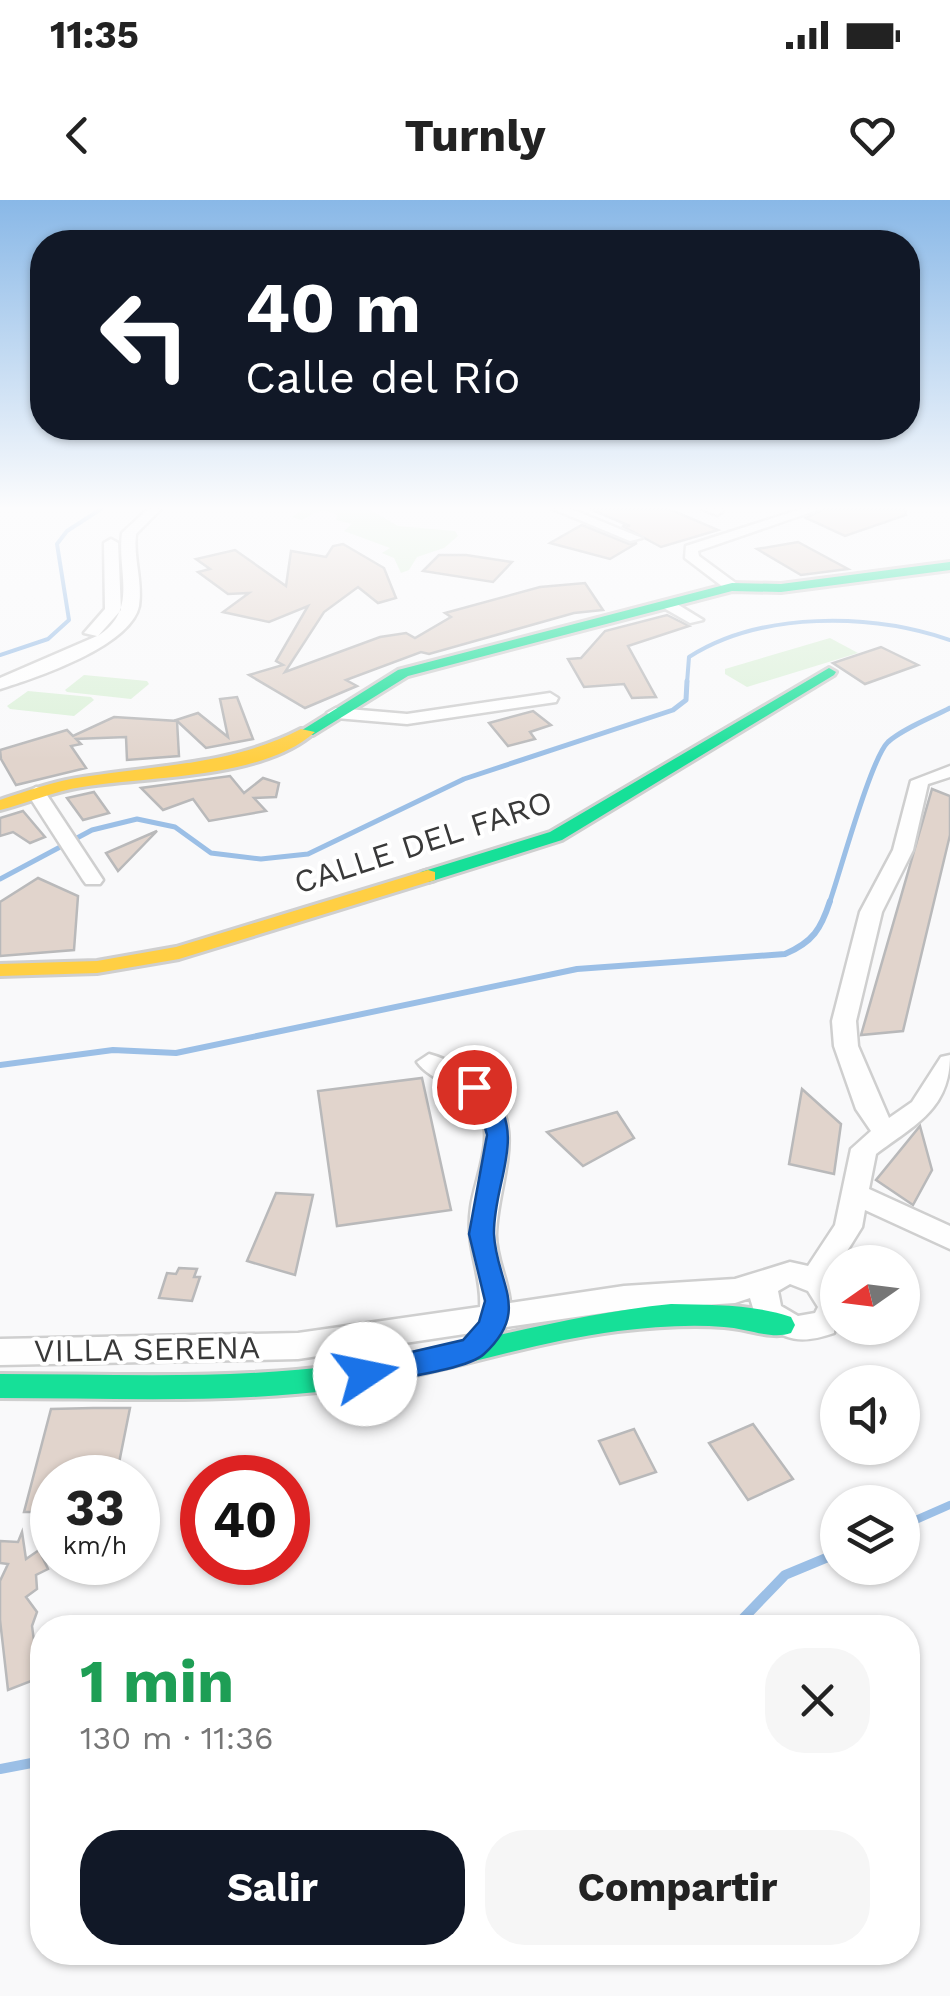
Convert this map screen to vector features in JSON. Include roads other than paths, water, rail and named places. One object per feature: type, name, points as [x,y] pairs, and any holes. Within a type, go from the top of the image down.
[{"type":"street","points":[[0,667],[58,649],[95,632],[112,616],[112,593]]},
{"type":"street","points":[[0,684],[105,638],[130,614],[130,593]]},
{"type":"street","points":[[0,805],[112,777],[235,763],[279,747],[385,680],[416,668],[709,593]]},
{"type":"street","points":[[666,604],[695,620]]},
{"type":"street","name":"CALLE DEL FARO","points":[[0,970],[96,967],[178,953],[556,836],[647,785],[829,672]]},
{"type":"street","points":[[336,713],[416,718],[550,698]]},
{"type":"street","points":[[885,1132],[868,1109],[846,1046],[844,1021],[871,912],[903,850],[920,780],[950,771]]},
{"type":"street","points":[[36,794],[93,880]]},
{"type":"street","points":[[429,1062],[481,1092],[498,1127],[498,1151],[482,1234],[497,1291],[495,1316],[484,1340],[472,1350]]},
{"type":"street","points":[[814,1280],[842,1237],[858,1195],[864,1149],[921,1108],[950,1062]]},
{"type":"street","points":[[858,1195],[950,1238]]},
{"type":"street","name":"VILLA SERENA","points":[[0,1352],[298,1346],[624,1298],[735,1291],[790,1273],[814,1280],[830,1296],[828,1320],[808,1330],[742,1312],[656,1317],[472,1350],[386,1370],[308,1380],[0,1386]]},
{"type":"street","points":[[769,1280],[763,1288],[762,1303],[782,1325]]},
{"type":"waterway","points":[[0,655],[48,639],[69,620],[65,593]]},
{"type":"waterway","points":[[687,683],[689,657],[718,642],[782,624],[852,621],[950,640]]},
{"type":"waterway","points":[[0,879],[92,830],[137,819],[175,827],[211,853],[261,859],[308,854],[464,779],[673,710],[686,700],[687,681]]},
{"type":"waterway","points":[[830,902],[881,752],[902,732],[950,708]]},
{"type":"waterway","points":[[0,1065],[113,1050],[176,1053],[577,969],[785,954],[815,934],[830,902]]},
{"type":"waterway","points":[[920,1518],[950,1505]]},
{"type":"waterway","points":[[747,1615],[785,1575],[820,1560]]},
{"type":"waterway","points":[[0,1769],[30,1763]]}]
